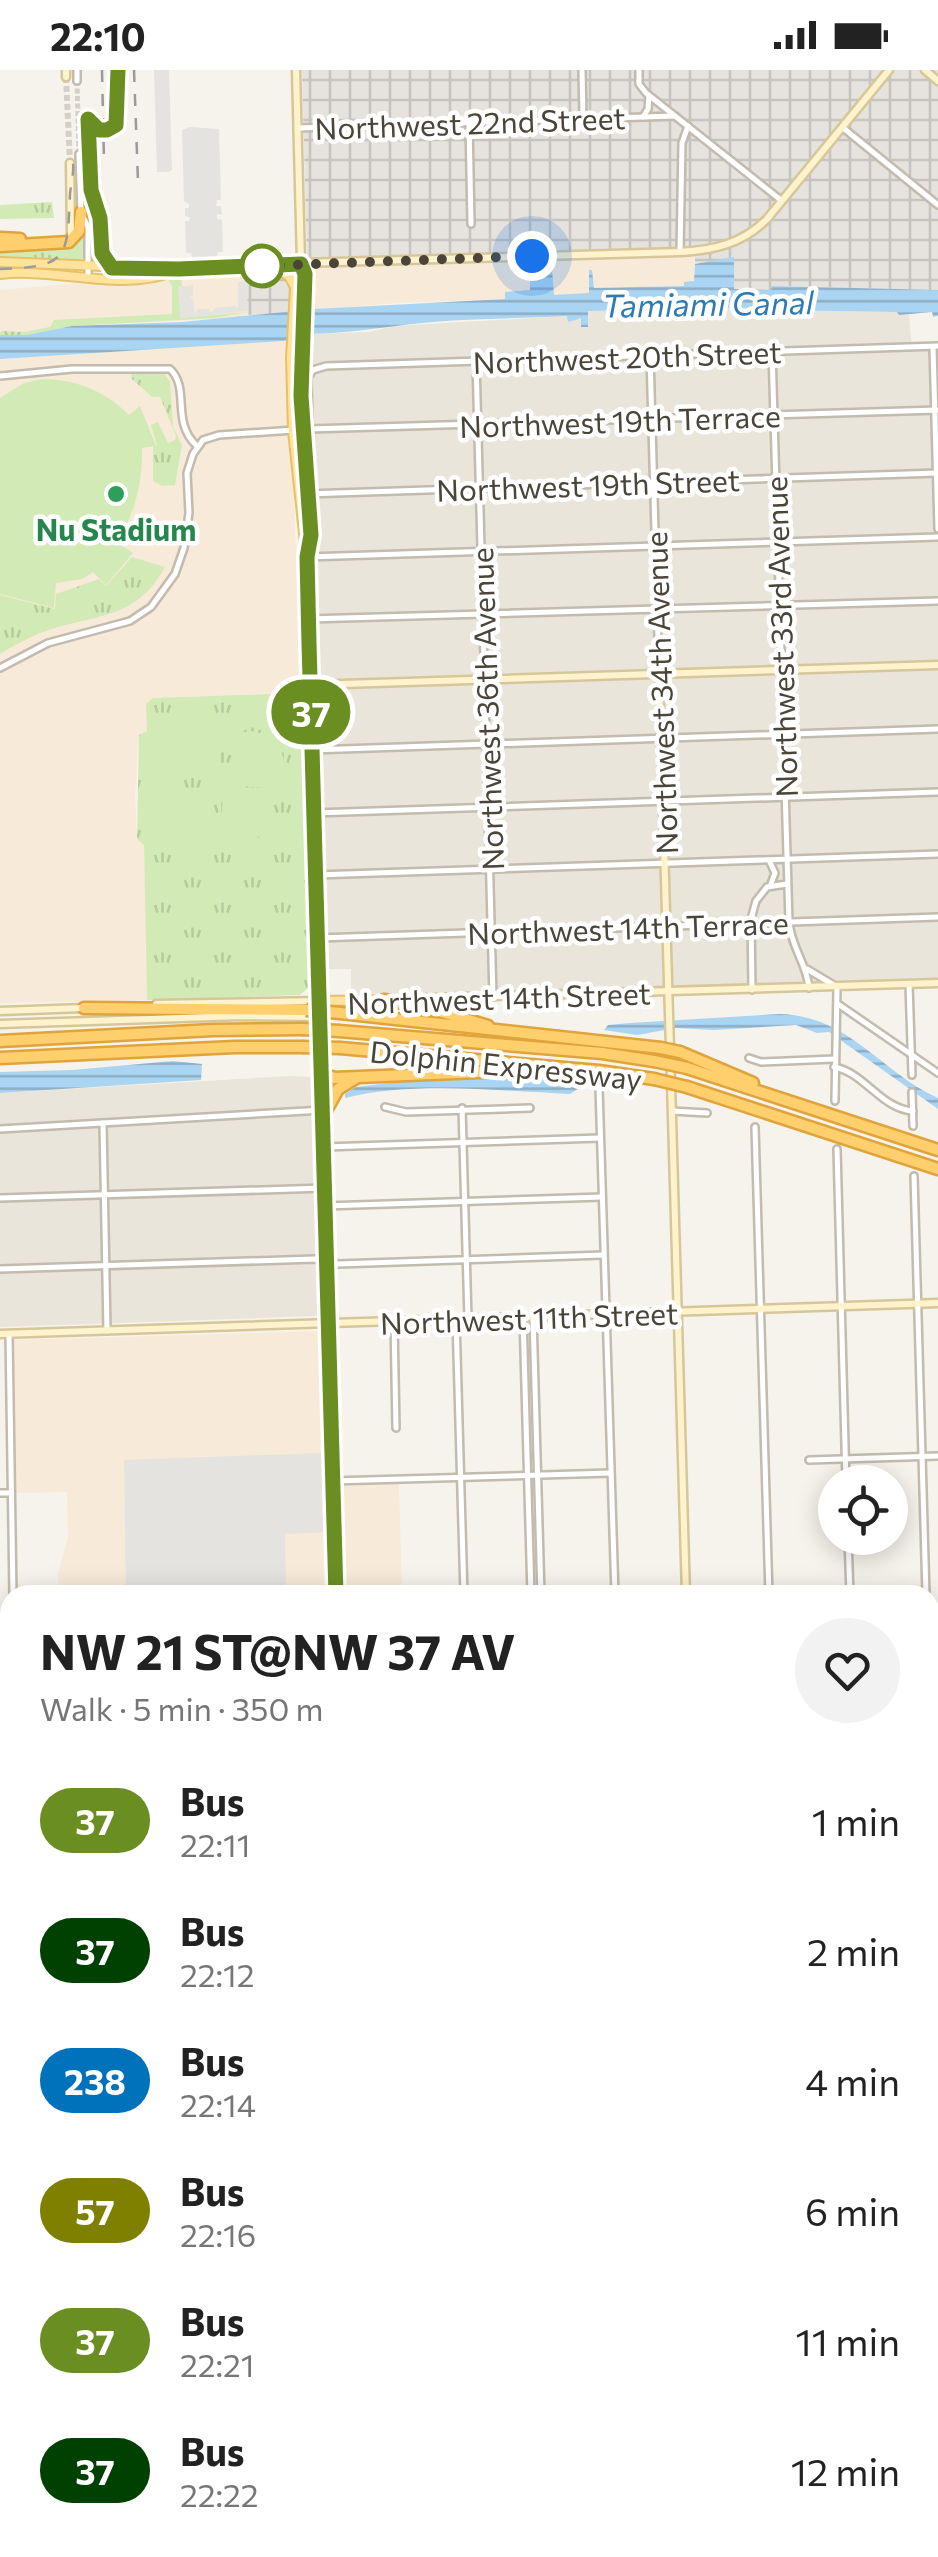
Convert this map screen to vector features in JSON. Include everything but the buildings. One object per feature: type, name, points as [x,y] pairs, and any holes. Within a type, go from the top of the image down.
[{"type":"highway","points":[[0,246],[69,242],[79,232],[82,212]]},
{"type":"highway","points":[[0,238],[46,244]]},
{"type":"highway","points":[[384,1000],[426,1007],[498,1030]]},
{"type":"highway","points":[[84,1008],[306,1010],[660,1048],[680,1052],[814,1109]]},
{"type":"highway","name":"Dolphin Expressway","points":[[0,1041],[302,1029],[602,1054],[687,1068],[938,1150]]},
{"type":"highway","name":"Dolphin Expressway","points":[[0,1058],[302,1047],[568,1068],[688,1086],[938,1168]]},
{"type":"highway","points":[[322,1074],[330,1078],[568,1068]]},
{"type":"highway","points":[[323,1113],[338,1089],[357,1077]]},
{"type":"main road","points":[[0,262],[179,269],[301,264]]},
{"type":"main road","points":[[295,288],[301,264]]},
{"type":"main road","points":[[301,264],[305,274],[297,341],[303,494],[311,535],[307,557],[308,619],[322,1074]]},
{"type":"main road","points":[[272,265],[289,276],[299,306]]},
{"type":"main road","points":[[0,274],[162,276],[179,269]]},
{"type":"main road","name":"Northwest 14th Street","points":[[320,1002],[384,1000]]},
{"type":"street","points":[[77,70],[78,82]]},
{"type":"street","points":[[296,70],[301,264],[680,252],[736,242],[763,224],[889,70]]},
{"type":"street","points":[[582,70],[583,118]]},
{"type":"street","points":[[639,70],[638,80],[649,96],[782,201]]},
{"type":"street","points":[[925,70],[938,81]]},
{"type":"street","name":"Northwest 22nd Street","points":[[644,117],[649,96]]},
{"type":"street","name":"Northwest 22nd Street","points":[[297,128],[675,116]]},
{"type":"street","points":[[470,122],[471,224]]},
{"type":"street","points":[[680,252],[682,138],[688,126]]},
{"type":"street","points":[[842,126],[938,205]]},
{"type":"street","points":[[79,154],[82,212],[88,227],[88,277]]},
{"type":"street","points":[[69,242],[73,228],[70,163]]},
{"type":"street","points":[[935,346],[938,529]]},
{"type":"street","name":"Northwest 20th Street","points":[[301,430],[308,381],[316,369],[332,366],[935,346]]},
{"type":"street","name":"Northwest 33rd Avenue","points":[[772,352],[789,922],[792,946],[805,967],[808,988]]},
{"type":"street","name":"Northwest 34th Avenue","points":[[650,355],[678,1311]]},
{"type":"street","name":"Northwest 36th Avenue","points":[[476,360],[493,998]]},
{"type":"street","points":[[0,376],[126,367],[170,368],[178,379],[183,429],[198,447],[187,473],[189,513],[184,548],[175,574],[151,607],[130,622],[48,643],[2,664]]},
{"type":"street","name":"Northwest 19th Terrace","points":[[198,447],[210,436],[301,430],[936,410]]},
{"type":"street","name":"Northwest 19th Street","points":[[303,494],[937,473]]},
{"type":"street","points":[[307,557],[938,537]]},
{"type":"street","points":[[308,619],[938,601]]},
{"type":"street","points":[[310,686],[938,665]]},
{"type":"street","points":[[312,750],[938,729]]},
{"type":"street","points":[[314,813],[938,792]]},
{"type":"street","points":[[316,876],[938,854]]},
{"type":"street","points":[[752,990],[750,924],[756,901],[775,873],[769,860]]},
{"type":"street","points":[[771,884],[788,884]]},
{"type":"street","name":"Northwest 14th Terrace","points":[[318,938],[938,917]]},
{"type":"street","points":[[805,967],[836,987],[835,1100]]},
{"type":"street","name":"Northwest 14th Street","points":[[384,1000],[938,983]]},
{"type":"street","points":[[909,984],[912,1075]]},
{"type":"street","name":"Northwest 14th Street","points":[[0,1011],[320,1002]]},
{"type":"street","points":[[837,1003],[938,1073]]},
{"type":"street","points":[[0,1024],[270,1015],[321,1017]]},
{"type":"street","points":[[749,1058],[761,1062],[834,1063],[899,1108],[912,1110]]},
{"type":"street","points":[[322,1074],[336,1585]]},
{"type":"street","points":[[599,1088],[614,1585]]},
{"type":"street","points":[[912,1092],[913,1126]]},
{"type":"street","points":[[386,1107],[406,1112],[530,1108]]},
{"type":"street","points":[[462,1108],[468,1319]]},
{"type":"street","points":[[672,1110],[707,1113]]},
{"type":"street","points":[[0,1129],[323,1113]]},
{"type":"street","points":[[102,1122],[106,1332]]},
{"type":"street","points":[[755,1126],[769,1585]]},
{"type":"street","points":[[324,1147],[600,1138]]},
{"type":"street","points":[[836,1149],[846,1465]]},
{"type":"street","points":[[914,1176],[926,1585]]},
{"type":"street","points":[[0,1198],[324,1188]]},
{"type":"street","points":[[325,1206],[602,1197]]},
{"type":"street","points":[[0,1268],[340,1264],[604,1255]]},
{"type":"street","name":"Northwest 11th Street","points":[[4,1334],[938,1303]]},
{"type":"street","points":[[678,1311],[686,1585]]},
{"type":"street","points":[[533,1316],[541,1585]]},
{"type":"street","points":[[523,1317],[531,1585]]},
{"type":"street","points":[[456,1319],[464,1585]]},
{"type":"street","points":[[394,1322],[396,1428]]},
{"type":"street","points":[[4,1334],[13,1585]]},
{"type":"street","points":[[810,1460],[938,1456]]},
{"type":"street","points":[[332,1481],[611,1473]]},
{"type":"street","points":[[0,1494],[11,1493]]},
{"type":"street","points":[[849,1555],[850,1585]]},
{"type":"street","points":[[530,1566],[540,1566]]},
{"type":"shaded area","points":[[154,70],[169,70],[172,170],[168,172],[157,172]]},
{"type":"shaded area","points":[[302,70],[938,70],[938,290],[772,286],[772,290],[733,289],[734,258],[695,264],[695,250],[307,262]]},
{"type":"shaded area","points":[[219,129],[221,200],[217,200],[216,206],[221,206],[222,215],[217,214],[217,219],[222,220],[223,252],[217,256],[192,257],[186,253],[185,221],[190,217],[185,216],[189,204],[184,201],[182,130]]},
{"type":"shaded area","points":[[695,249],[694,282],[684,286],[594,288],[589,271],[589,293],[553,296],[552,269],[530,270],[530,291],[505,299],[308,311],[307,262]]},
{"type":"shaded area","points":[[282,276],[290,286],[288,313],[248,315],[246,277]]},
{"type":"shaded area","points":[[246,277],[248,315],[237,318],[72,326],[26,335],[0,335],[0,290],[93,282]]},
{"type":"shaded area","points":[[246,281],[248,311],[180,318],[178,287],[193,285],[189,298],[193,299],[195,314],[198,309],[209,309],[211,313],[215,308],[238,308],[238,282]]},
{"type":"shaded area","points":[[735,308],[758,312],[897,312],[909,315],[912,350],[938,349],[938,980],[351,994],[351,969],[325,969],[310,334],[568,316],[568,321],[581,317],[587,327],[588,311]]},
{"type":"shaded area","points":[[287,340],[302,693],[153,698],[147,731],[139,736],[135,795],[137,838],[144,845],[147,1000],[0,1003],[0,359]]},
{"type":"shaded area","points":[[313,1077],[319,1316],[0,1327],[0,1093]]},
{"type":"shaded area","points":[[320,1331],[325,1487],[399,1484],[402,1585],[59,1585],[68,1537],[67,1492],[16,1493],[14,1340]]},
{"type":"shaded area","points":[[322,1453],[325,1532],[285,1534],[286,1585],[126,1585],[124,1460]]},
{"type":"green space","points":[[52,202],[54,218],[0,219],[0,205]]},
{"type":"green space","points":[[84,232],[86,255],[78,262],[0,258],[0,249],[72,245]]},
{"type":"green space","points":[[181,279],[180,318],[248,312],[216,318],[72,326],[26,335],[0,335],[1,331],[50,327],[54,320],[172,314],[172,286],[168,280]]},
{"type":"green space","points":[[160,370],[170,381],[173,427],[182,445],[175,485],[162,486],[153,481],[153,447],[157,446],[151,425],[158,422],[168,443],[176,436],[160,397],[152,397],[132,379],[131,371]]},
{"type":"green space","name":"Nu Stadium","points":[[42,379],[89,388],[129,415],[140,406],[156,446],[142,448],[136,497],[118,543],[133,553],[106,585],[93,572],[82,579],[56,583],[54,608],[0,594],[0,398],[24,383]]},
{"type":"green space","points":[[132,557],[165,567],[155,583],[132,604],[43,632],[0,654],[0,595],[55,609],[56,594],[99,579],[106,586]]},
{"type":"green space","points":[[302,693],[309,987],[300,995],[147,1000],[144,845],[137,839],[139,735],[147,731],[146,704],[153,698]]},
{"type":"green space","points":[[196,713],[223,719],[218,778],[212,782],[153,769],[155,748],[163,732],[177,720]]},
{"type":"green space","points":[[251,731],[270,739],[281,752],[284,770],[277,789],[229,785],[225,780],[238,733]]},
{"type":"green space","points":[[151,786],[210,792],[214,797],[200,855],[173,851],[154,836],[146,813]]},
{"type":"green space","points":[[228,794],[268,805],[267,827],[252,842],[233,845],[219,840],[223,798]]},
{"type":"water","name":"Tamiami Canal","points":[[734,257],[734,289],[771,290],[772,286],[938,290],[938,316],[933,317],[932,312],[899,315],[757,312],[735,308],[588,311],[588,327],[581,327],[581,318],[568,322],[567,316],[460,320],[310,334],[283,341],[0,359],[0,335],[26,335],[72,326],[505,299],[505,292],[530,290],[530,270],[552,269],[554,295],[589,293],[589,270],[594,288],[684,286],[684,282],[694,281],[695,264]]},
{"type":"water","points":[[779,1014],[804,1017],[845,1034],[938,1098],[938,1109],[829,1032],[817,1033],[796,1025],[676,1028],[637,1035],[604,1030],[608,1025]]},
{"type":"water","points":[[173,1061],[202,1064],[201,1080],[0,1093],[0,1072]]},
{"type":"water","points":[[438,1077],[545,1078],[584,1085],[570,1094],[428,1088],[345,1098],[356,1087]]},
{"type":"tunnel","points":[[66,77],[70,163]]},
{"type":"tunnel","points":[[77,81],[79,154]]},
{"type":"railway","points":[[102,70],[104,161]]},
{"type":"railway","points":[[134,70],[138,182]]},
{"type":"railway","points":[[0,269],[40,265],[60,254],[68,232],[73,163]]},
{"type":"bus line","name":"37","points":[[118,70],[116,125],[99,130],[88,119],[91,190],[100,218],[102,253],[112,268],[301,264],[305,274],[301,396],[311,535],[307,557],[309,643],[336,1585]]},
{"type":"place","name":"Nu Stadium","points":[[116,494]]},
{"type":"route","points":[[262,266],[532,256]]}]
